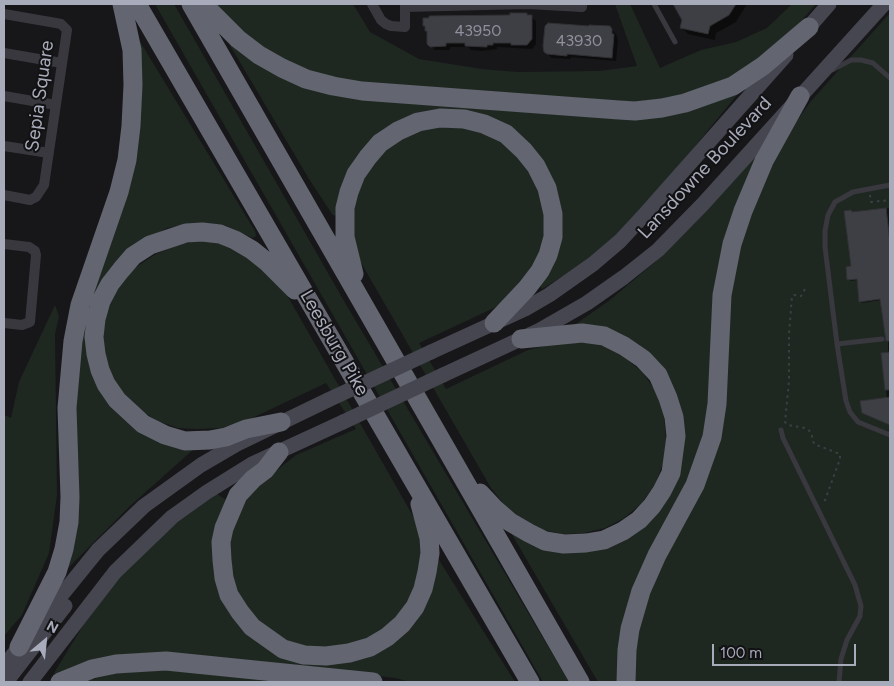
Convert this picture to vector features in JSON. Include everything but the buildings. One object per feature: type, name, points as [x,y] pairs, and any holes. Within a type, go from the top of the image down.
[{"type":"highway","points":[[19,646],[57,572],[69,522],[70,497],[66,408],[73,341],[80,305],[119,192],[127,160],[131,126],[132,50],[122,4]]},
{"type":"highway","name":"Leesburg Pike","points":[[137,4],[530,682]]},
{"type":"highway","points":[[191,4],[580,682]]},
{"type":"highway","points":[[203,4],[238,39],[259,55],[306,79],[333,86],[362,91],[627,110],[662,108],[685,103],[733,86],[763,66],[809,27]]},
{"type":"highway","points":[[626,682],[630,629],[641,591],[657,554],[695,484],[712,437],[717,404],[722,295],[732,244],[743,211],[764,162],[800,96]]},
{"type":"highway","points":[[363,304],[345,237],[345,208],[356,174],[380,143],[398,131],[418,122],[440,118],[464,119],[484,124],[506,134],[524,151],[536,166],[547,188],[553,214],[553,238],[548,255],[540,271],[527,288],[494,323]]},
{"type":"highway","points":[[281,422],[246,429],[226,437],[185,441],[165,435],[143,424],[117,400],[106,384],[100,370],[94,337],[101,301],[110,284],[121,270],[133,256],[144,249],[167,238],[186,233],[220,234],[235,240],[268,262],[298,294],[327,331]]},
{"type":"highway","points":[[452,458],[494,509],[510,522],[528,533],[545,540],[564,544],[604,540],[623,531],[639,520],[662,491],[670,473],[674,455],[676,436],[674,417],[658,376],[643,359],[624,346],[604,336],[582,333],[521,339]]},
{"type":"highway","points":[[279,452],[265,470],[253,479],[238,496],[224,528],[222,560],[224,578],[229,595],[252,627],[283,649],[304,655],[326,656],[349,653],[370,647],[387,638],[402,624],[415,607],[423,589],[430,554],[429,538],[424,517],[409,472]]},
{"type":"highway","points":[[60,682],[92,669],[140,661],[166,661],[373,682]]},
{"type":"main road","name":"Lansdowne Boulevard","points":[[131,518],[178,480],[237,444],[525,309],[549,295],[593,264],[620,241],[703,151],[829,4]]},
{"type":"main road","name":"Lansdowne Boulevard","points":[[30,682],[100,589],[172,517],[207,492],[252,464],[521,339],[587,303],[624,277],[658,250],[698,210],[884,4]]},
{"type":"main road","points":[[4,666],[98,550],[131,518]]},
{"type":"main road","points":[[6,682],[131,518]]},
{"type":"street","points":[[372,4],[381,20],[391,26],[405,27],[405,6],[527,4],[582,7],[582,4]]},
{"type":"street","name":"Sepia Square","points":[[4,14],[56,23],[64,26],[67,30],[44,185],[36,198],[30,200],[4,196]]},
{"type":"street","points":[[4,54],[62,63]]},
{"type":"street","points":[[4,96],[56,105]]},
{"type":"street","points":[[4,146],[49,153]]},
{"type":"street","points":[[4,244],[29,247],[35,251],[36,255],[30,322],[22,325],[4,323]]},
{"type":"lane","points":[[654,4],[674,42]]},
{"type":"lane","points":[[818,78],[851,60],[873,63],[890,78]]},
{"type":"lane","points":[[881,186],[890,181]]},
{"type":"lane","points":[[890,185],[854,192],[836,202],[828,215],[825,231],[825,247],[846,401],[850,412],[858,422],[890,435]]},
{"type":"lane","points":[[837,344],[882,339]]},
{"type":"lane","points":[[781,430],[783,438],[855,584],[862,606],[860,616],[841,659],[839,682]]},
{"type":"path","points":[[864,196],[870,194],[870,202],[890,200]]},
{"type":"path","points":[[806,288],[801,296],[792,296],[789,334],[789,381],[785,422],[811,432],[814,444],[840,454],[840,459],[822,508]]},
{"type":"shaded area","points":[[155,4],[174,4],[344,301],[569,682],[543,682]]},
{"type":"shaded area","points":[[215,4],[353,4],[370,32],[419,59],[482,69],[517,72],[599,71],[637,66],[615,4],[630,4],[660,68],[701,50],[736,42],[767,28],[792,4],[816,4],[789,35],[743,72],[680,97],[648,103],[345,85],[298,70],[252,40]]},
{"type":"shaded area","points":[[890,13],[890,682],[631,682],[646,586],[702,487],[730,285],[738,246],[781,143],[811,101]]},
{"type":"shaded area","points":[[218,25],[286,75],[610,113],[745,85],[673,173],[617,234],[583,264],[542,289],[539,285],[560,231],[505,127],[398,123],[335,216],[309,179]]},
{"type":"shaded area","points":[[136,35],[255,231],[256,236],[253,238],[224,225],[197,223],[167,228],[142,241],[96,295],[100,387],[114,410],[134,426],[195,448],[130,506],[68,568],[80,333],[118,216]]},
{"type":"shaded area","points":[[449,125],[475,129],[496,137],[512,150],[533,176],[543,205],[545,222],[543,241],[537,260],[512,294],[494,308],[419,343],[446,389],[528,350],[556,343],[583,342],[603,346],[622,355],[642,372],[658,394],[664,416],[666,440],[663,464],[655,484],[642,503],[624,518],[605,528],[584,533],[564,534],[541,530],[523,520],[506,507],[491,488],[360,261],[352,224],[358,184],[376,156],[410,132]]},
{"type":"shaded area","points":[[759,151],[746,184],[710,409],[694,470],[665,525],[624,682],[598,682],[507,526],[603,545],[679,466],[657,367],[573,326],[610,300],[654,263]]},
{"type":"shaded area","points":[[200,240],[223,244],[243,253],[271,277],[287,295],[417,523],[423,543],[420,570],[406,607],[386,628],[363,642],[320,648],[303,646],[284,640],[255,619],[235,588],[231,576],[230,543],[234,523],[243,504],[257,486],[296,455],[356,429],[326,383],[248,420],[221,428],[178,428],[158,421],[140,410],[120,392],[108,369],[103,347],[104,327],[108,306],[120,283],[136,267],[156,254],[179,245]]},
{"type":"shaded area","points":[[55,305],[59,316],[55,334],[57,495],[49,553],[22,615],[4,636],[4,415],[11,418],[19,382]]},
{"type":"shaded area","points":[[217,494],[228,501],[214,559],[269,650],[374,652],[436,561],[439,560],[515,682],[411,682],[395,678],[281,665],[54,673],[84,624],[124,571],[165,531]]},
{"type":"shaded area","points":[[169,670],[288,682],[82,682],[117,673]]}]
